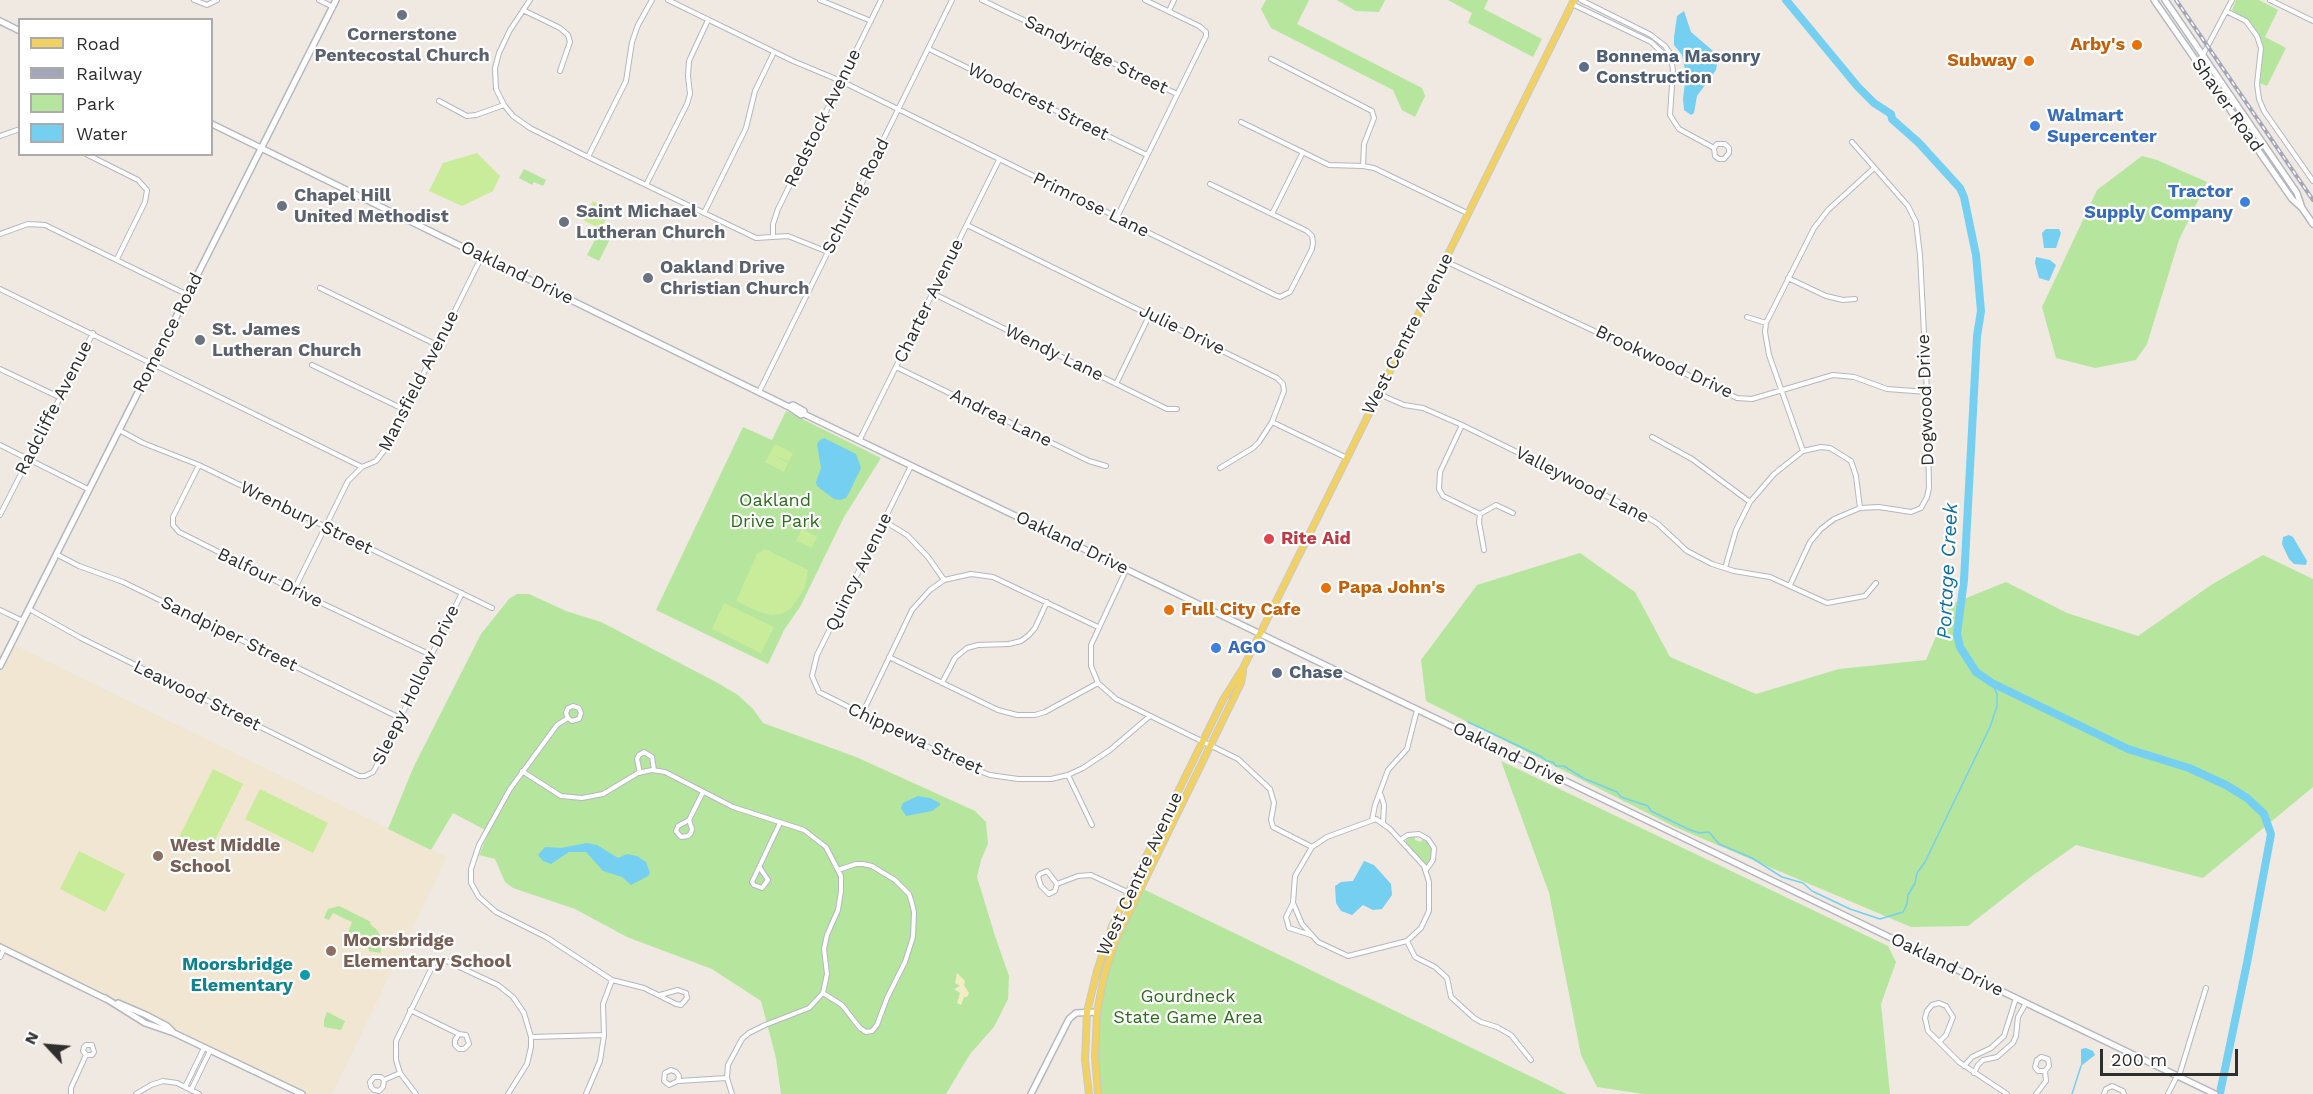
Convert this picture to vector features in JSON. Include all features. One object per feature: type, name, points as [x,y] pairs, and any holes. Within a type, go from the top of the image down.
[{"type":"main road","name":"West Centre Avenue","points":[[1089,1094],[1085,1060],[1087,1012],[1105,945],[1223,700],[1243,669],[1573,2]]},
{"type":"main road","name":"West Centre Avenue","points":[[1098,1094],[1095,1057],[1097,1012],[1104,976],[1115,941],[1241,683],[1243,669]]},
{"type":"street","points":[[194,0],[204,4],[215,2]]},
{"type":"street","points":[[319,0],[333,6]]},
{"type":"street","name":"Romence Road","points":[[0,666],[336,0]]},
{"type":"street","points":[[530,0],[510,30],[496,61],[496,89],[513,116],[530,128],[756,238],[788,236],[828,252]]},
{"type":"street","points":[[588,157],[626,81],[632,42],[652,0]]},
{"type":"street","name":"Primrose Lane","points":[[668,0],[774,52],[842,81],[1275,296],[1283,296],[1293,287],[1312,249],[1313,239],[1307,231],[1272,214]]},
{"type":"street","points":[[820,0],[870,21]]},
{"type":"street","name":"Redstock Avenue","points":[[773,237],[773,224],[778,209],[881,0]]},
{"type":"street","name":"Schuring Road","points":[[759,392],[952,0]]},
{"type":"street","name":"Sandyridge Street","points":[[982,0],[1177,94]]},
{"type":"street","points":[[1117,218],[1202,45],[1206,32],[1199,26],[1145,0]]},
{"type":"street","points":[[1169,11],[1174,0]]},
{"type":"street","points":[[1581,0],[1648,34],[1665,46],[1670,52],[1671,62],[1670,115],[1679,129],[1714,148]]},
{"type":"street","name":"Shaver Road","points":[[2154,0],[2292,199],[2302,208],[2313,224]]},
{"type":"street","name":"Shaver Road","points":[[2165,0],[2297,193],[2302,208]]},
{"type":"street","points":[[2198,64],[2232,0]]},
{"type":"street","points":[[2271,0],[2313,21]]},
{"type":"street","points":[[1573,2],[1662,50],[1671,62]]},
{"type":"street","points":[[523,10],[560,28],[568,35],[570,42],[561,71]]},
{"type":"street","points":[[2226,11],[2246,21],[2257,36],[2261,48],[2259,99],[2264,111],[2313,181]]},
{"type":"street","points":[[1616,25],[1619,19]]},
{"type":"street","points":[[646,185],[687,104],[690,94],[689,61],[708,20]]},
{"type":"street","points":[[0,21],[18,30]]},
{"type":"street","points":[[1645,40],[1648,34]]},
{"type":"street","name":"Woodcrest Street","points":[[929,49],[1147,156]]},
{"type":"street","points":[[704,213],[747,128],[753,98],[774,52]]},
{"type":"street","points":[[1271,59],[1372,111],[1374,118],[1364,144],[1363,166]]},
{"type":"street","points":[[438,101],[467,116],[504,105]]},
{"type":"street","points":[[1241,122],[1329,165],[1363,166],[1379,170],[1468,214]]},
{"type":"street","name":"Oakland Drive","points":[[213,124],[759,392],[798,414],[804,414],[2214,1093]]},
{"type":"street","points":[[0,136],[18,130]]},
{"type":"street","name":"Dogwood Drive","points":[[1790,585],[1810,542],[1821,529],[1841,515],[1860,508],[1879,507],[1911,512],[1921,508],[1925,502],[1929,483],[1927,392],[1920,255],[1916,222],[1908,206],[1873,169],[1852,142]]},
{"type":"street","points":[[1723,143],[1727,146],[1729,153],[1724,159],[1719,159],[1714,153],[1714,148],[1717,144],[1723,143]]},
{"type":"street","points":[[1210,184],[1272,214],[1303,152]]},
{"type":"street","points":[[90,156],[138,180],[147,190],[145,202],[117,259]]},
{"type":"street","name":"Charter Avenue","points":[[859,441],[999,160]]},
{"type":"street","points":[[1803,451],[1780,391],[1767,347],[1766,323],[1820,220],[1873,169]]},
{"type":"street","points":[[0,234],[22,225],[39,224],[117,259],[188,295]]},
{"type":"street","name":"Julie Drive","points":[[967,225],[1281,380],[1284,387],[1283,395],[1272,422]]},
{"type":"street","name":"Mansfield Avenue","points":[[294,590],[348,481],[362,467],[372,464],[383,454],[482,256]]},
{"type":"street","name":"Brookwood Drive","points":[[1445,261],[1575,320],[1731,396],[1752,399],[1833,375],[1854,377],[1887,389],[1927,392]]},
{"type":"street","points":[[1788,278],[1826,296],[1843,300],[1855,299]]},
{"type":"street","points":[[320,288],[437,345]]},
{"type":"street","points":[[0,289],[362,467]]},
{"type":"street","name":"Wendy Lane","points":[[932,293],[1167,409],[1177,409]]},
{"type":"street","points":[[1116,384],[1150,314]]},
{"type":"street","points":[[1747,317],[1766,323]]},
{"type":"street","name":"Radcliffe Avenue","points":[[0,515],[93,333]]},
{"type":"street","points":[[312,365],[405,410]]},
{"type":"street","name":"Andrea Lane","points":[[896,367],[1089,461],[1106,466]]},
{"type":"street","points":[[0,369],[59,397]]},
{"type":"street","name":"Valleywood Lane","points":[[1378,393],[1404,405],[1423,408],[1462,425],[1639,512],[1658,524],[1687,551],[1725,568],[1770,577],[1822,601],[1832,603],[1865,596],[1876,583]]},
{"type":"street","points":[[1220,468],[1253,448],[1272,422],[1347,458]]},
{"type":"street","points":[[1462,425],[1440,472],[1438,484],[1443,496],[1480,514]]},
{"type":"street","name":"Wrenbury Street","points":[[118,430],[199,465],[492,608]]},
{"type":"street","points":[[1652,437],[1692,459],[1750,502]]},
{"type":"street","points":[[0,445],[88,489]]},
{"type":"street","points":[[1725,568],[1736,530],[1750,502],[1774,474],[1803,451],[1821,447],[1830,448],[1851,461],[1856,476],[1860,508]]},
{"type":"street","name":"Balfour Drive","points":[[199,465],[174,514],[172,521],[176,529],[294,590],[431,655]]},
{"type":"street","name":"Quincy Avenue","points":[[813,681],[813,670],[818,655],[911,466]]},
{"type":"street","points":[[1480,514],[1496,505],[1513,513]]},
{"type":"street","points":[[1480,514],[1479,522],[1484,550]]},
{"type":"street","points":[[884,521],[917,545],[944,580]]},
{"type":"street","name":"Sandpiper Street","points":[[56,554],[79,566],[123,582],[400,718]]},
{"type":"street","points":[[1126,570],[1094,636],[1090,655],[1098,683],[1109,695],[1238,759],[1270,789],[1274,804],[1271,820],[1273,827],[1312,847]]},
{"type":"street","points":[[862,714],[912,610],[930,590],[944,580],[957,576],[983,574],[1002,580],[1098,627]]},
{"type":"street","name":"Sleepy Hollow Drive","points":[[368,776],[376,767],[462,593]]},
{"type":"street","points":[[942,683],[955,658],[967,648],[978,645],[1010,644],[1021,641],[1029,635],[1035,628],[1047,602]]},
{"type":"street","name":"Leawood Street","points":[[29,609],[81,638],[359,776],[368,776]]},
{"type":"street","points":[[0,610],[23,621]]},
{"type":"street","points":[[889,657],[998,710],[1026,715],[1035,715],[1052,709],[1098,683]]},
{"type":"street","name":"Chippewa Street","points":[[813,681],[823,696],[964,765],[990,774],[1030,780],[1068,775],[1097,760],[1150,716]]},
{"type":"street","points":[[575,706],[581,710],[581,715],[577,720],[572,721],[568,718],[566,713],[570,707],[575,706]]},
{"type":"street","points":[[1372,820],[1388,770],[1407,749],[1417,710]]},
{"type":"street","points":[[568,718],[557,725],[522,771],[496,811],[479,845],[471,869],[471,883],[474,890],[496,912],[546,937],[612,980],[660,995],[676,1005],[681,1005],[687,998],[686,993],[678,990],[660,995]]},
{"type":"street","points":[[640,773],[637,759],[644,752],[652,756],[654,770]]},
{"type":"street","points":[[522,771],[561,796],[582,798],[603,794],[640,773],[654,770],[671,774],[733,807],[804,830],[826,847],[838,870],[841,882],[840,903],[824,948],[826,980],[823,993],[803,1012],[765,1025],[742,1039],[731,1056],[727,1078],[732,1094]]},
{"type":"street","points":[[1068,775],[1092,825]]},
{"type":"street","points":[[689,820],[691,833],[681,837],[676,831],[678,826],[689,820],[703,792]]},
{"type":"street","points":[[1380,795],[1384,805],[1383,824]]},
{"type":"street","points":[[1293,903],[1302,924],[1312,935],[1318,942],[1348,956],[1407,941],[1421,928],[1429,911],[1429,882],[1424,866],[1376,819],[1327,837],[1312,847],[1295,876],[1293,903],[1286,917],[1289,928],[1312,935]]},
{"type":"street","points":[[760,868],[768,880],[762,888],[752,882],[780,824]]},
{"type":"street","points":[[1400,840],[1408,835],[1419,834],[1428,839],[1434,848],[1434,860],[1425,871]]},
{"type":"street","points":[[823,993],[842,1005],[860,1028],[866,1032],[872,1031],[877,1025],[910,949],[914,912],[909,894],[903,887],[872,866],[856,864],[838,870]]},
{"type":"street","points":[[1047,872],[1057,884],[1055,891],[1049,894],[1041,886],[1038,877],[1047,872]]},
{"type":"street","points":[[1057,884],[1078,876],[1091,875],[1136,896]]},
{"type":"street","points":[[1407,941],[1415,957],[1435,967],[1448,978],[1451,997],[1480,1022],[1497,1027],[1511,1035],[1531,1060]]},
{"type":"street","points":[[0,957],[2,948],[105,998],[146,1015],[167,1026],[174,1033],[302,1094]]},
{"type":"street","points":[[416,1094],[400,1073],[396,1060],[396,1041],[435,961],[444,959],[498,985],[520,1005],[531,1037],[526,1064],[508,1094]]},
{"type":"street","points":[[586,1094],[598,1067],[604,1035],[603,1004],[612,980]]},
{"type":"street","points":[[2168,1094],[2178,1076],[2206,988]]},
{"type":"street","points":[[1964,1066],[1972,1057],[1991,1048],[2004,1036],[2016,998]]},
{"type":"street","points":[[1974,1073],[1983,1060],[1997,1057],[2013,1043],[2018,1017],[2026,1002]]},
{"type":"street","points":[[1939,1042],[1946,1035],[1953,1017],[1946,1006],[1939,1003],[1932,1005],[1925,1018],[1928,1031],[1939,1042],[1964,1066],[2007,1094]]},
{"type":"street","points":[[410,1010],[459,1034],[466,1035],[470,1044],[466,1048],[459,1048],[455,1045],[454,1040],[459,1034]]},
{"type":"street","points":[[1031,1094],[1073,1014],[1097,1012]]},
{"type":"street","points":[[531,1037],[604,1035]]},
{"type":"street","points":[[185,1087],[207,1049]]},
{"type":"street","points":[[191,1090],[207,1049]]},
{"type":"street","points":[[71,1094],[71,1088],[86,1055]]},
{"type":"street","points":[[678,1082],[678,1074],[674,1071],[669,1070],[664,1073],[663,1078],[667,1084],[672,1086],[678,1082],[727,1078]]},
{"type":"street","points":[[2036,1094],[2046,1081],[2045,1071]]},
{"type":"street","points":[[384,1080],[400,1073]]},
{"type":"street","points":[[136,1094],[163,1081],[185,1087],[199,1094]]},
{"type":"street","points":[[2104,1094],[2106,1089],[2112,1086],[2123,1091],[2124,1094]]},
{"type":"shaded area","name":"West Middle School","points":[[14,645],[447,857],[332,1094],[308,1094],[0,943],[0,675]]},
{"type":"green space","points":[[1266,0],[1309,0],[1297,24],[1422,88],[1425,96],[1415,117],[1402,110],[1393,90],[1271,28],[1261,9]]},
{"type":"green space","points":[[1337,0],[1385,0],[1379,12],[1356,11]]},
{"type":"green space","points":[[1448,0],[1488,0],[1484,9],[1542,39],[1533,57],[1468,23],[1472,13]]},
{"type":"green space","points":[[2236,0],[2259,0],[2278,10],[2265,37],[2286,48],[2267,86],[2260,83],[2263,50],[2261,40],[2252,24],[2232,10]]},
{"type":"green space","points":[[477,153],[500,176],[493,191],[462,206],[429,191],[443,163]]},
{"type":"green space","points":[[2142,156],[2157,160],[2207,182],[2179,240],[2147,344],[2136,360],[2095,368],[2056,358],[2042,307],[2097,190]]},
{"type":"green space","points":[[524,169],[546,180],[543,186],[534,182],[532,185],[519,178]]},
{"type":"green space","points":[[593,201],[610,210],[601,229],[583,220]]},
{"type":"green space","points":[[602,226],[614,231],[599,261],[587,255]]},
{"type":"green space","name":"Oakland Drive Park","points":[[786,411],[881,458],[844,517],[800,607],[784,630],[768,664],[656,610],[743,427],[772,440]]},
{"type":"green space","points":[[775,444],[793,453],[789,462],[770,453]]},
{"type":"green space","points":[[770,453],[788,463],[784,472],[765,462]]},
{"type":"green space","points":[[802,529],[817,537],[812,548],[796,541]]},
{"type":"green space","points":[[765,549],[808,570],[805,587],[798,599],[782,614],[772,615],[759,612],[736,601],[757,554]]},
{"type":"green space","points":[[1580,553],[1635,592],[1670,657],[1756,694],[1839,669],[1926,660],[1949,605],[2006,582],[2067,613],[2138,636],[2211,585],[2263,555],[2313,579],[2313,787],[2203,878],[2076,845],[1968,926],[1911,927],[1675,827],[1426,701],[1421,660],[1477,585]]},
{"type":"green space","points":[[517,594],[529,594],[566,611],[601,622],[738,695],[753,709],[763,723],[856,757],[975,811],[986,822],[988,844],[977,877],[1009,976],[1008,999],[994,1027],[970,1054],[946,1094],[781,1094],[776,1058],[761,1001],[712,969],[627,937],[575,909],[513,888],[505,882],[495,859],[479,855],[489,832],[453,813],[431,850],[388,829],[414,766],[481,634],[509,599]]},
{"type":"green space","points":[[724,603],[774,627],[761,653],[712,629]]},
{"type":"green space","points":[[1501,761],[1888,946],[1896,962],[1881,1004],[1890,1094],[1644,1094],[1597,1087],[1581,1055],[1549,893]]},
{"type":"green space","points":[[213,769],[243,784],[209,852],[179,837]]},
{"type":"green space","points":[[260,789],[328,823],[313,853],[245,819]]},
{"type":"green space","points":[[1410,837],[1415,837],[1415,840],[1421,842],[1423,838],[1428,842],[1432,850],[1432,857],[1428,865],[1425,865],[1406,843]]},
{"type":"green space","points":[[79,851],[125,874],[105,912],[60,889]]},
{"type":"green space","name":"Gourdneck State Game Area","points":[[1139,887],[1567,1094],[1097,1094],[1093,1072],[1103,971],[1120,922]]},
{"type":"green space","points":[[339,906],[371,922],[370,924],[380,935],[381,953],[369,951],[363,937],[356,941],[347,935],[352,922],[333,913],[329,920],[324,918],[328,909]]},
{"type":"green space","points":[[327,1012],[345,1021],[341,1030],[324,1027]]},
{"type":"sand","points":[[957,973],[965,981],[964,985],[969,993],[967,997],[964,997],[961,1005],[957,1003],[960,993],[954,989],[960,986],[955,983]]},
{"type":"water","points":[[1684,11],[1691,32],[1712,50],[1718,59],[1716,70],[1697,96],[1694,113],[1691,115],[1684,110],[1686,75],[1682,55],[1674,45],[1677,16]]},
{"type":"water","points":[[2046,229],[2059,229],[2061,233],[2056,248],[2044,248],[2042,233]]},
{"type":"water","points":[[2036,257],[2050,260],[2056,265],[2049,281],[2039,278],[2035,263]]},
{"type":"water","points":[[824,438],[856,454],[861,468],[846,498],[840,500],[834,499],[817,486],[816,482],[821,468],[817,444]]},
{"type":"water","points":[[2289,535],[2293,537],[2307,561],[2306,565],[2294,564],[2289,559],[2282,544],[2283,537]]},
{"type":"water","points":[[918,796],[930,798],[940,805],[932,811],[906,816],[901,808],[903,803]]},
{"type":"water","points":[[587,843],[597,845],[618,858],[627,854],[637,856],[646,862],[650,873],[631,885],[622,877],[603,871],[586,852],[569,852],[551,864],[543,861],[538,855],[545,847],[561,848]]},
{"type":"water","points":[[1364,861],[1374,865],[1391,884],[1392,895],[1382,909],[1373,910],[1363,905],[1352,915],[1341,911],[1336,903],[1335,886],[1341,882],[1353,881]]},
{"type":"water","points":[[2086,1048],[2093,1051],[2095,1055],[2081,1066],[2081,1049]]},
{"type":"waterway","name":"Portage Creek","points":[[1786,0],[1858,87],[1874,103],[1891,114],[1892,119],[1919,143],[1960,188],[1964,197],[1976,255],[1981,311],[1977,336],[1964,580],[1957,634],[1960,647],[1976,672],[1992,683],[2128,749],[2189,768],[2226,785],[2247,798],[2264,814],[2271,834],[2220,1093]]},
{"type":"waterway","points":[[1468,722],[1553,762],[1556,766],[1564,766],[1583,778],[1617,792],[1621,797],[1648,806],[1651,811],[1688,829],[1699,833],[1709,832],[1719,844],[1752,858],[1782,877],[1803,883],[1812,891],[1850,909],[1880,919],[1903,912],[1907,904],[1908,895],[1915,883],[1917,873],[1925,862],[1990,727],[1997,706],[1997,694],[1992,683]]},
{"type":"waterway","points":[[2072,1094],[2081,1066]]},
{"type":"railway","points":[[2176,0],[2313,200]]},
{"type":"place","name":"Cornerstone Pentecostal Church","points":[[402,15]]},
{"type":"place","name":"Arby's","points":[[2137,45]]},
{"type":"place","name":"Subway","points":[[2029,61]]},
{"type":"place","name":"Bonnema Masonry Construction","points":[[1584,67]]},
{"type":"place","name":"Walmart Supercenter","points":[[2035,126]]},
{"type":"place","name":"Tractor Supply Company","points":[[2245,202]]},
{"type":"place","name":"Chapel Hill United Methodist","points":[[282,206]]},
{"type":"place","name":"Saint Michael Lutheran Church","points":[[564,222]]},
{"type":"place","name":"Oakland Drive Christian Church","points":[[648,278]]},
{"type":"place","name":"St. James Lutheran Church","points":[[200,340]]},
{"type":"place","name":"Rite Aid","points":[[1269,539]]},
{"type":"place","name":"Papa John's","points":[[1326,588]]},
{"type":"place","name":"Full City Cafe","points":[[1169,610]]},
{"type":"place","name":"AGO","points":[[1216,648]]},
{"type":"place","name":"Chase","points":[[1277,673]]},
{"type":"place","name":"West Middle School","points":[[158,856]]},
{"type":"place","name":"Moorsbridge Elementary School","points":[[331,951]]},
{"type":"place","name":"Moorsbridge Elementary","points":[[305,975]]}]
